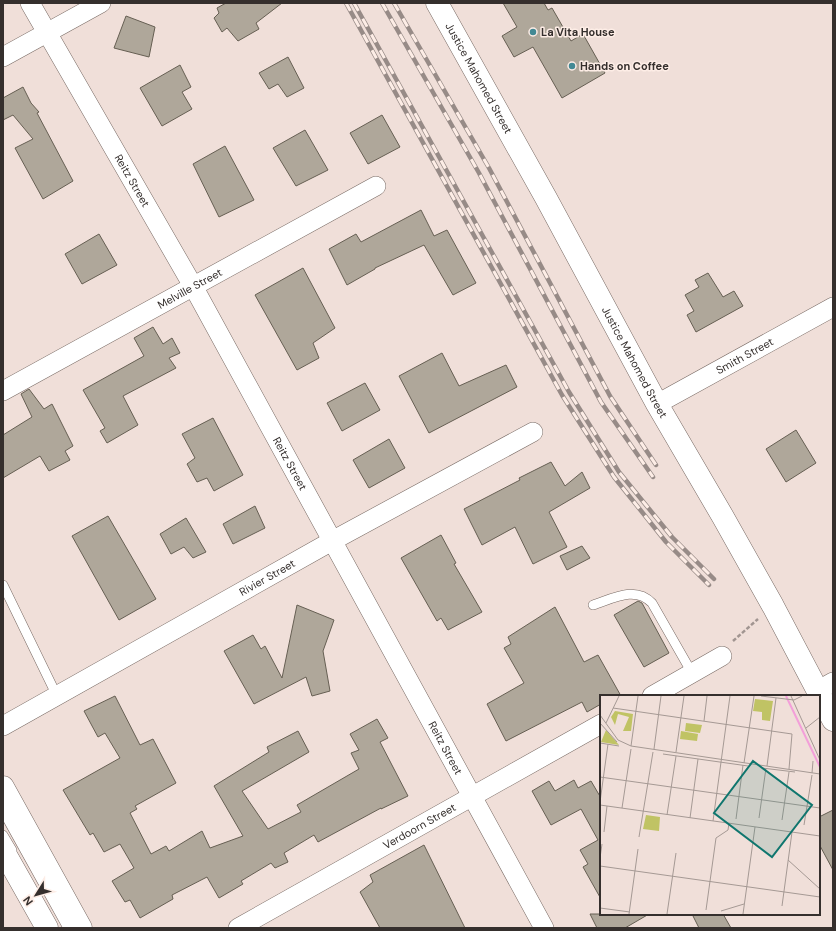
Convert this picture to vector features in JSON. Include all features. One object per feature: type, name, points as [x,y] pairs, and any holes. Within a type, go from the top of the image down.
[{"type":"main road","name":"Justice Mahomed Street","points":[[437,3],[542,191],[657,404],[773,606],[825,687],[833,720]]},
{"type":"main road","points":[[3,787],[81,928]]},
{"type":"main road","points":[[3,850],[47,928]]},
{"type":"street","name":"Reitz Street","points":[[30,3],[193,286],[544,928]]},
{"type":"street","points":[[3,57],[101,3]]},
{"type":"street","name":"Melville Street","points":[[3,391],[376,186]]},
{"type":"street","name":"Smith Street","points":[[657,404],[833,308]]},
{"type":"street","name":"Rivier Street","points":[[3,726],[332,541],[533,432]]},
{"type":"street","points":[[654,695],[722,656]]},
{"type":"street","name":"Verdoorn Street","points":[[238,928],[600,725]]},
{"type":"lane","points":[[3,585],[57,696]]},
{"type":"lane","points":[[593,605],[625,594],[634,593],[647,598],[652,603],[692,673]]},
{"type":"lane","points":[[3,811],[68,928]]},
{"type":"lane","points":[[3,834],[55,928]]},
{"type":"path","points":[[734,639],[773,606]]},
{"type":"building","points":[[226,3],[282,3],[256,23],[259,29],[238,41],[227,28],[222,32],[214,18],[219,13],[217,8]]},
{"type":"building","points":[[503,3],[544,3],[548,10],[552,8],[571,41],[583,34],[605,73],[562,98],[533,47],[514,57],[502,36],[517,27]]},
{"type":"building","points":[[126,16],[155,27],[149,57],[114,48]]},
{"type":"building","points":[[288,57],[304,88],[287,97],[278,84],[269,89],[259,73]]},
{"type":"building","points":[[180,65],[191,87],[182,92],[192,109],[162,126],[140,88]]},
{"type":"building","points":[[23,87],[31,103],[39,112],[37,113],[73,181],[43,199],[15,148],[33,139],[13,115],[3,120],[3,98]]},
{"type":"building","points":[[382,115],[400,147],[368,164],[350,133]]},
{"type":"building","points":[[305,130],[328,170],[296,186],[273,148]]},
{"type":"building","points":[[225,146],[254,200],[219,217],[193,164]]},
{"type":"building","points":[[421,210],[434,236],[447,230],[476,283],[453,295],[424,245],[375,268],[347,285],[329,249],[356,234],[361,242]]},
{"type":"building","points":[[99,234],[117,265],[82,284],[65,254]]},
{"type":"building","points":[[303,268],[335,328],[313,343],[319,358],[297,370],[255,295]]},
{"type":"building","points":[[708,273],[723,297],[734,291],[743,306],[696,332],[687,315],[694,311],[685,295],[699,287],[695,280]]},
{"type":"building","points":[[153,327],[163,344],[172,338],[180,353],[169,358],[176,368],[123,396],[138,425],[107,443],[100,431],[105,428],[83,390],[144,356],[134,338]]},
{"type":"building","points":[[442,353],[459,386],[506,365],[517,387],[429,433],[399,376]]},
{"type":"building","points":[[365,383],[380,410],[342,431],[327,403]]},
{"type":"building","points":[[29,389],[44,409],[52,404],[73,446],[65,451],[70,460],[49,471],[40,456],[3,478],[3,435],[32,417],[21,394]]},
{"type":"building","points":[[213,418],[243,475],[214,491],[207,478],[197,482],[187,464],[195,458],[182,434]]},
{"type":"building","points":[[796,430],[816,463],[786,482],[766,449]]},
{"type":"building","points":[[389,439],[405,468],[369,488],[353,460]]},
{"type":"building","points":[[551,462],[565,486],[582,472],[590,488],[549,512],[567,547],[533,564],[515,527],[482,545],[464,509]]},
{"type":"building","points":[[255,506],[265,528],[233,544],[223,524]]},
{"type":"building","points":[[108,516],[156,599],[119,620],[72,536]]},
{"type":"building","points":[[186,518],[206,552],[193,558],[184,547],[171,554],[160,534]]},
{"type":"building","points":[[441,535],[456,563],[454,564],[482,612],[448,630],[441,618],[437,621],[401,558]]},
{"type":"building","points":[[582,546],[590,558],[567,570],[560,556]]},
{"type":"building","points":[[638,601],[642,603],[669,653],[644,667],[614,615]]},
{"type":"building","points":[[297,605],[334,620],[323,651],[330,691],[312,696],[306,677],[254,704],[224,651],[253,635],[261,649],[265,646],[282,678]]},
{"type":"building","points":[[555,607],[584,662],[598,655],[620,695],[600,695],[600,705],[587,712],[582,702],[506,741],[487,704],[524,683],[504,648],[511,644],[508,637]]},
{"type":"building","points":[[115,696],[140,745],[153,739],[176,783],[135,806],[137,809],[130,813],[151,854],[166,846],[169,851],[202,831],[210,848],[243,836],[214,786],[269,752],[267,747],[298,731],[309,752],[242,791],[268,829],[301,812],[297,805],[359,769],[351,753],[359,750],[350,734],[377,719],[388,738],[380,742],[408,796],[381,808],[318,842],[314,835],[284,853],[288,862],[275,868],[271,863],[241,881],[243,884],[219,898],[207,877],[172,895],[173,899],[140,918],[130,900],[125,902],[112,881],[134,868],[120,844],[104,852],[93,833],[90,835],[63,790],[120,758],[105,733],[98,737],[84,711]]},
{"type":"building","points":[[574,780],[578,788],[591,781],[600,796],[600,897],[583,867],[588,864],[580,850],[598,840],[581,809],[551,825],[532,791],[549,781],[555,791]]},
{"type":"building","points":[[833,810],[833,870],[820,846],[820,816]]},
{"type":"building","points":[[424,845],[465,928],[380,928],[360,892],[373,882],[370,875]]},
{"type":"building","points":[[590,914],[647,915],[625,928],[597,928]]},
{"type":"building","points":[[692,915],[724,915],[731,928],[699,928]]},
{"type":"railway","points":[[346,3],[562,395],[614,477],[666,542],[709,585]]},
{"type":"railway","points":[[354,3],[569,392],[619,472],[672,537],[714,579]]},
{"type":"railway","points":[[382,3],[479,173],[601,402],[653,477]]},
{"type":"railway","points":[[394,3],[489,168],[610,396],[656,465]]},
{"type":"place","name":"La Vita House","points":[[533,32]]},
{"type":"place","name":"Hands on Coffee","points":[[572,66]]}]
